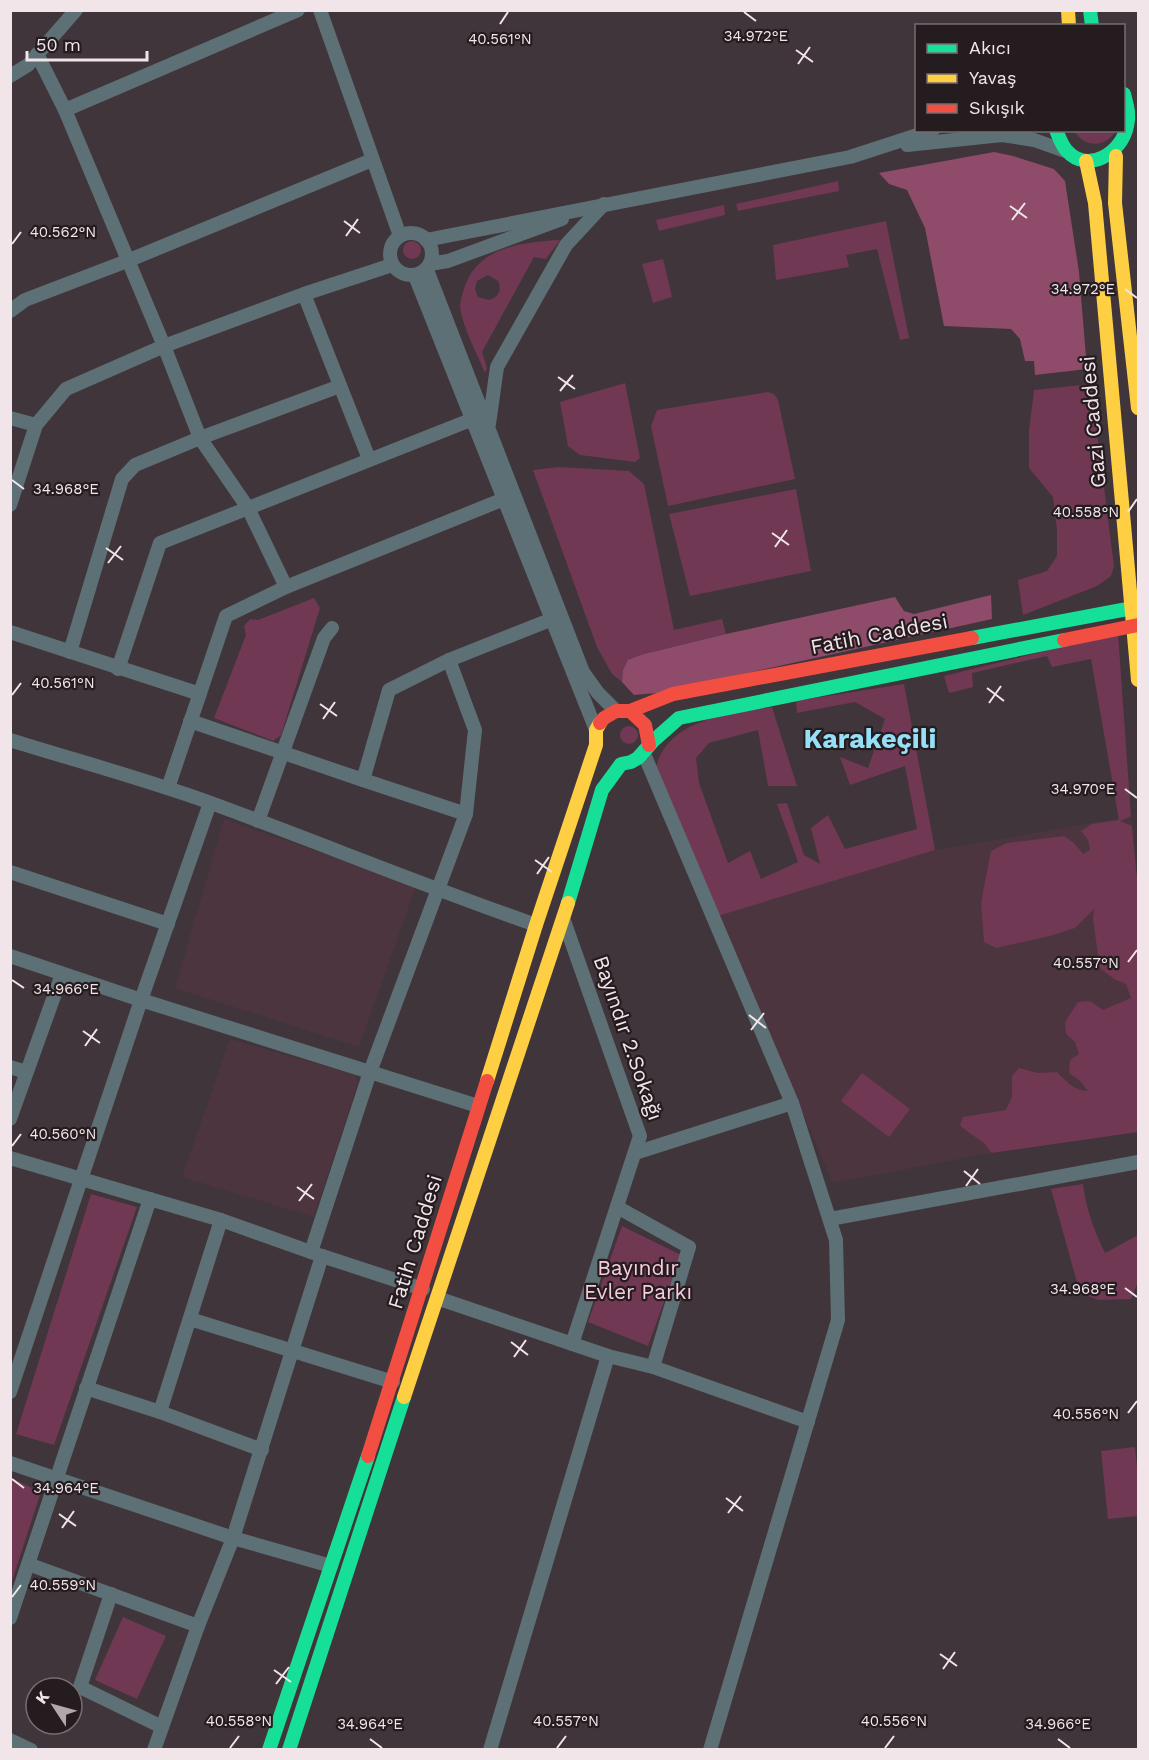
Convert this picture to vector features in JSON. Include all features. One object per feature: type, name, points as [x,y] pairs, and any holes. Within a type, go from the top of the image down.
[{"type":"main road","points":[[1057,132],[1068,152],[1086,161],[1107,160],[1116,156],[1133,142],[1135,119],[1130,97]]},
{"type":"main road","points":[[1116,156],[1115,202],[1138,408]]},
{"type":"main road","name":"Gazi Caddesi","points":[[1086,161],[1095,203],[1135,607],[1138,680]]},
{"type":"main road","name":"Fatih Caddesi","points":[[289,1749],[563,918],[602,790],[605,752],[604,718],[616,711],[630,711],[672,694],[1135,607]]},
{"type":"main road","name":"Fatih Caddesi","points":[[605,752],[630,764],[679,718],[1136,625]]},
{"type":"main road","points":[[630,711],[642,718],[649,730],[647,750]]},
{"type":"main road","name":"Fatih Caddesi","points":[[269,1749],[393,1382],[536,925],[605,752]]},
{"type":"street","points":[[10,76],[28,65],[76,10]]},
{"type":"street","points":[[64,110],[298,10]]},
{"type":"street","points":[[320,10],[400,236]]},
{"type":"street","points":[[37,54],[64,110],[164,346],[200,438],[248,508],[286,587]]},
{"type":"street","points":[[426,240],[850,157],[927,132]]},
{"type":"street","points":[[875,148],[1002,135],[1034,140],[1068,152]]},
{"type":"street","points":[[10,311],[25,300],[127,261],[372,160]]},
{"type":"street","points":[[424,270],[433,258],[431,244],[421,235],[408,233],[395,239],[389,251],[392,265],[402,274],[424,270],[604,204]]},
{"type":"street","points":[[489,427],[496,367],[566,245],[604,204]]},
{"type":"street","points":[[10,505],[36,425],[66,388],[164,346],[304,294],[392,265]]},
{"type":"street","points":[[424,270],[473,419],[550,620],[605,752]]},
{"type":"street","points":[[424,270],[489,427],[583,672],[598,693],[616,711]]},
{"type":"street","points":[[304,294],[369,459]]},
{"type":"street","points":[[70,652],[122,480],[135,465],[200,438],[340,386]]},
{"type":"street","points":[[10,418],[36,425]]},
{"type":"street","points":[[118,669],[160,543],[473,419]]},
{"type":"street","points":[[168,788],[226,616],[286,587],[504,499]]},
{"type":"street","points":[[363,780],[389,690],[448,660],[550,620]]},
{"type":"street","points":[[258,821],[324,638],[332,628]]},
{"type":"street","points":[[10,632],[200,694]]},
{"type":"street","points":[[154,1749],[198,1626],[233,1538],[293,1350],[316,1254],[370,1072],[466,814],[475,730],[448,660]]},
{"type":"street","points":[[190,721],[466,814]]},
{"type":"street","points":[[10,741],[168,788],[439,891],[536,925]]},
{"type":"street","points":[[647,750],[792,1103],[836,1240],[838,1320],[710,1749]]},
{"type":"street","points":[[10,1392],[17,1352],[81,1179],[210,803]]},
{"type":"street","points":[[10,872],[168,924]]},
{"type":"street","name":"Bayındır 2.Sokağı","points":[[563,918],[640,1136],[572,1344]]},
{"type":"street","points":[[10,957],[478,1106]]},
{"type":"street","points":[[10,1119],[62,974]]},
{"type":"street","points":[[10,1067],[26,1072]]},
{"type":"street","points":[[635,1153],[792,1103]]},
{"type":"street","points":[[10,1158],[222,1220],[423,1289]]},
{"type":"street","points":[[830,1219],[1138,1162]]},
{"type":"street","points":[[10,1618],[150,1199]]},
{"type":"street","points":[[617,1206],[689,1247],[653,1367]]},
{"type":"street","points":[[160,1412],[222,1220]]},
{"type":"street","points":[[437,1298],[608,1356],[653,1367],[808,1422]]},
{"type":"street","points":[[190,1318],[393,1382]]},
{"type":"street","points":[[490,1749],[608,1356]]},
{"type":"street","points":[[86,1388],[160,1412],[261,1450]]},
{"type":"street","points":[[10,1463],[233,1538],[332,1566]]},
{"type":"street","points":[[28,1564],[198,1626]]},
{"type":"street","points":[[111,1594],[80,1687],[162,1727]]},
{"type":"street","points":[[10,1740],[31,1749]]},
{"type":"shaded area","points":[[994,152],[1054,169],[1065,181],[1079,272],[1087,369],[1035,375],[1034,361],[1025,361],[1020,339],[1011,329],[944,326],[925,228],[907,190],[889,184],[879,173]]},
{"type":"shaded area","points":[[991,595],[992,619],[657,693],[634,695],[622,682],[623,670],[628,660],[726,634],[895,597],[904,611],[914,614]]},
{"type":"shaded area","points":[[1131,816],[1138,889],[1138,1132],[991,1153],[833,1183],[718,916],[920,853]]},
{"type":"shaded area","points":[[224,819],[416,886],[359,1047],[175,988]]},
{"type":"shaded area","points":[[230,1039],[355,1075],[358,1082],[314,1217],[182,1177]]},
{"type":"green space","points":[[1075,132],[1115,132],[1106,141],[1095,144],[1079,137]]},
{"type":"green space","points":[[838,181],[839,191],[738,211],[736,204]]},
{"type":"green space","points":[[724,205],[725,215],[659,231],[656,220]]},
{"type":"green space","points":[[886,221],[909,338],[900,340],[877,249],[846,255],[849,267],[776,280],[773,245]]},
{"type":"green space","points":[[560,240],[546,259],[534,257],[482,352],[487,368],[485,373],[467,332],[460,307],[470,275],[479,264],[503,249]],"holes":[[[488,275],[498,281],[500,290],[495,297],[489,300],[478,297],[475,289],[477,281]]]},
{"type":"green space","points":[[412,241],[418,244],[421,250],[418,256],[412,259],[406,256],[403,250],[406,244]]},
{"type":"green space","points":[[663,259],[672,297],[653,303],[642,264]]},
{"type":"green space","points":[[625,383],[640,458],[635,462],[580,455],[568,446],[560,402]]},
{"type":"green space","points":[[1091,384],[1114,566],[1111,576],[1097,586],[1023,615],[1018,580],[1047,571],[1057,556],[1053,497],[1029,468],[1029,431],[1034,390]]},
{"type":"green space","points":[[768,392],[774,394],[778,400],[795,479],[668,506],[651,426],[657,410]]},
{"type":"green space","points":[[559,467],[629,471],[644,484],[674,630],[722,619],[726,634],[644,654],[623,670],[622,682],[612,674],[597,647],[533,470]]},
{"type":"green space","points":[[796,489],[811,571],[690,596],[669,514]]},
{"type":"green space","points":[[314,598],[320,608],[281,735],[273,741],[214,718],[246,635],[244,626],[250,619],[258,620]]},
{"type":"green space","points":[[1118,633],[1131,816],[1120,821],[1132,826],[1138,889],[1138,1132],[991,1153],[985,1144],[960,1125],[963,1117],[1006,1110],[1012,1097],[1012,1076],[1019,1068],[1038,1073],[1057,1072],[1074,1087],[1088,1091],[1069,1073],[1070,1060],[1079,1054],[1075,1042],[1066,1034],[1065,1022],[1078,1002],[1090,1001],[1103,1010],[1131,998],[1126,984],[1114,979],[1100,968],[1093,920],[1094,909],[1075,928],[1050,936],[996,948],[984,942],[981,903],[991,851],[1007,843],[1064,836],[1083,854],[1090,850],[1088,840],[1081,831],[1092,824],[1119,820],[1091,659],[1052,667],[1047,656],[972,673],[973,687],[949,693],[944,676]]},
{"type":"green space","points":[[904,684],[935,850],[718,916],[656,768],[663,751],[673,738],[703,721],[738,712],[772,707],[797,786],[768,786],[758,730],[709,743],[696,758],[699,783],[728,863],[750,851],[761,879],[798,862],[777,804],[787,803],[804,855],[820,864],[811,828],[828,815],[845,849],[917,829],[905,766],[850,785],[840,757],[868,768],[885,719],[855,702],[797,713],[796,701]]},
{"type":"green space","points":[[629,726],[635,729],[638,735],[635,741],[629,744],[623,741],[620,735],[623,729]]},
{"type":"green space","points":[[862,1073],[910,1109],[889,1137],[841,1101]]},
{"type":"green space","points":[[1083,1184],[1091,1219],[1105,1253],[1138,1235],[1138,1282],[1131,1299],[1099,1300],[1080,1293],[1051,1189]]},
{"type":"green space","points":[[91,1194],[137,1207],[54,1445],[16,1434]]},
{"type":"green space","name":"Bayındır Evler Parkı","points":[[622,1226],[681,1255],[648,1346],[588,1322]]},
{"type":"green space","points":[[1135,1447],[1138,1516],[1108,1519],[1101,1451]]},
{"type":"green space","points":[[11,1478],[41,1492],[11,1584]]},
{"type":"green space","points":[[123,1617],[166,1636],[137,1699],[95,1680]]},
{"type":"traffic: fast","points":[[1090,10],[1092,24]]},
{"type":"traffic: fast","points":[[1057,132],[1065,149],[1075,158],[1085,161],[1103,157],[1111,152],[1124,136],[1128,118],[1125,98]]},
{"type":"traffic: fast","points":[[972,638],[1138,607]]},
{"type":"traffic: fast","points":[[568,903],[602,790],[621,764],[638,758],[679,718],[1064,640]]},
{"type":"traffic: fast","points":[[289,1750],[404,1397]]},
{"type":"traffic: fast","points":[[269,1750],[368,1456]]},
{"type":"traffic: slow","points":[[1068,10],[1069,24]]},
{"type":"traffic: slow","points":[[1116,156],[1115,203],[1138,408]]},
{"type":"traffic: slow","points":[[1086,161],[1095,203],[1138,680]]},
{"type":"traffic: slow","points":[[487,1081],[596,745],[596,730],[600,723]]},
{"type":"traffic: slow","points":[[404,1397],[568,903]]},
{"type":"traffic: jam","points":[[1064,640],[1138,625]]},
{"type":"traffic: jam","points":[[600,723],[616,711],[630,711],[673,694],[972,638]]},
{"type":"traffic: jam","points":[[630,711],[645,725],[649,745]]},
{"type":"traffic: jam","points":[[368,1456],[487,1081]]},
{"type":"district","name":"Karakeçili","points":[[870,739]]}]
